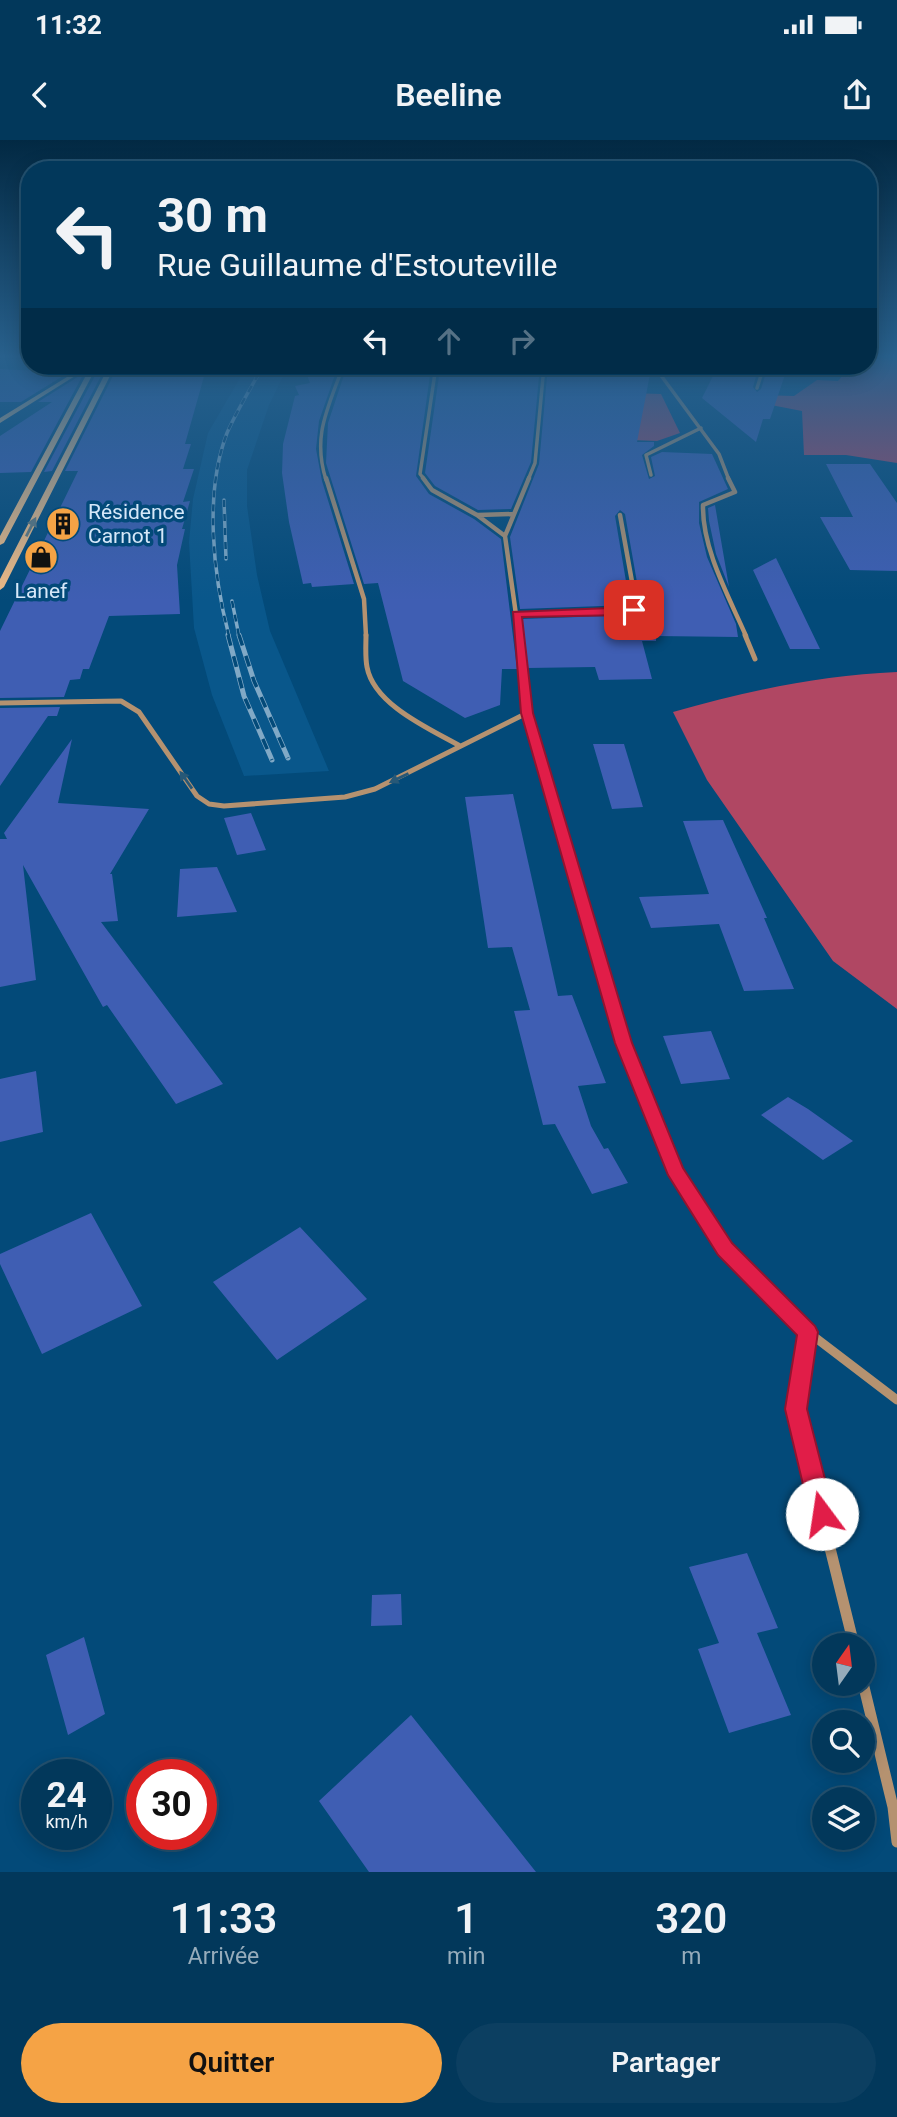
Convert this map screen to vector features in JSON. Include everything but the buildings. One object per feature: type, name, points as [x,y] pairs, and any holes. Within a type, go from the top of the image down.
[{"type":"main road","points":[[0,543],[54,439]]},
{"type":"main road","points":[[0,587],[75,439]]},
{"type":"street","points":[[320,439],[319,457],[364,599],[367,669],[379,692],[407,716],[460,746]]},
{"type":"street","points":[[425,439],[420,474],[432,490],[477,515],[505,536]]},
{"type":"street","points":[[537,439],[535,463],[505,536],[517,614],[527,713],[624,1043],[675,1170],[725,1249],[808,1332],[897,1399]]},
{"type":"street","points":[[651,475],[646,455],[679,439]]},
{"type":"street","points":[[708,439],[719,454],[735,492],[703,505],[700,512],[755,659]]},
{"type":"street","points":[[477,515],[513,514]]},
{"type":"street","points":[[517,614],[634,610],[636,604],[620,515]]},
{"type":"street","points":[[0,702],[121,701],[139,712],[197,796],[209,804],[224,806],[345,797],[375,789],[527,713]]},
{"type":"street","points":[[808,1332],[796,1409],[851,1633]]},
{"type":"street","points":[[866,1696],[893,1807],[897,1842]]},
{"type":"shaded area","points":[[207,439],[258,439],[247,470],[247,506],[257,575],[270,631],[329,771],[244,776],[212,695],[194,628],[189,542],[193,499]]},
{"type":"shaded area","points":[[606,439],[663,439],[657,441]]},
{"type":"shaded area","points":[[803,439],[897,439],[897,463],[846,455],[804,455]]},
{"type":"shaded area","points":[[897,672],[897,1009],[833,961],[707,780],[673,712],[784,685]]},
{"type":"railway","points":[[225,439],[215,481],[213,534],[219,587],[229,636]]},
{"type":"railway","points":[[224,500],[226,559]]},
{"type":"railway","points":[[232,601],[239,636]]},
{"type":"railway","points":[[228,635],[244,696],[272,760]]},
{"type":"railway","points":[[239,635],[254,681],[288,758]]},
{"type":"place","name":"Résidence Carnot 1","points":[[63,524]]},
{"type":"place","name":"Lanef","points":[[41,557]]},
{"type":"route","points":[[634,610],[517,614],[527,713],[624,1043],[675,1170],[725,1249],[808,1332],[796,1409],[822,1514]]}]
